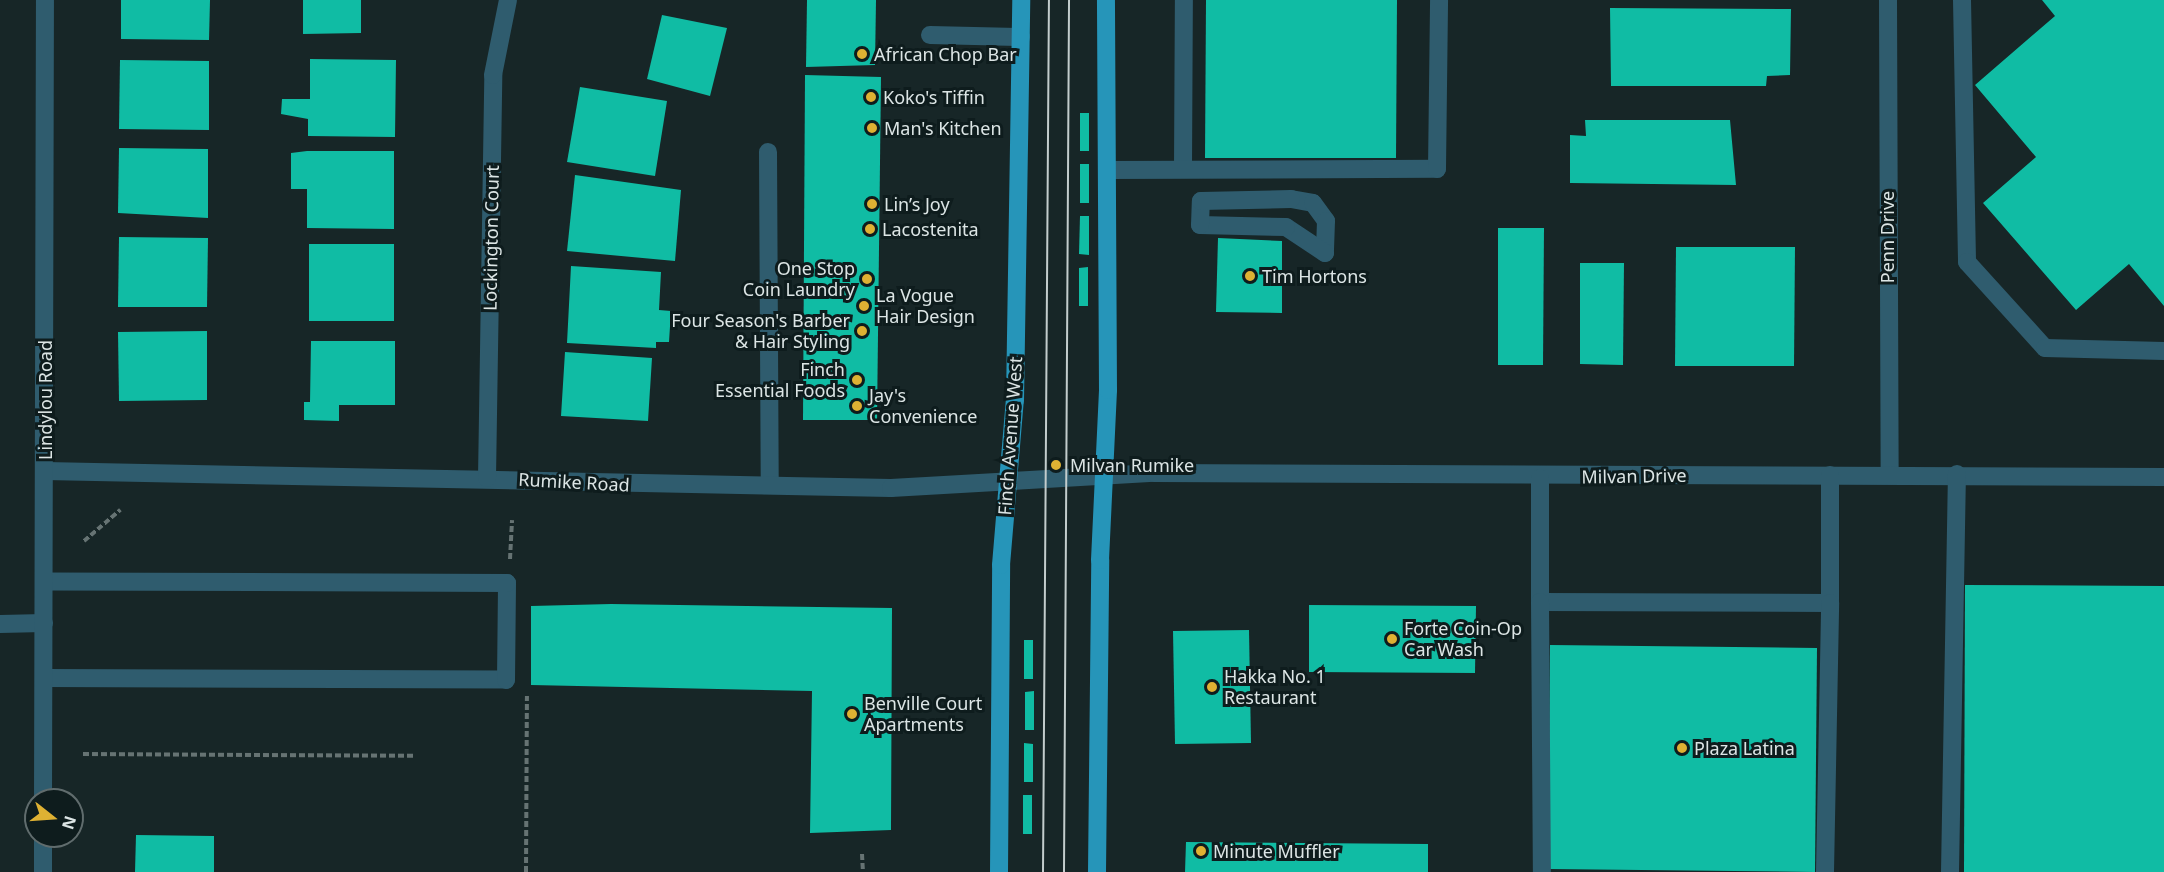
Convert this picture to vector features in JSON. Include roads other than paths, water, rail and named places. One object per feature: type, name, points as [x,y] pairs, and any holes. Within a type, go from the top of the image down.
[{"type":"main road","name":"Finch Avenue West","points":[[999,872],[1006,479],[1015,400],[1021,0]]},
{"type":"main road","points":[[1097,872],[1107,170],[1106,0]]},
{"type":"street","name":"Lindylou Road","points":[[43,788],[45,0]]},
{"type":"street","name":"Lockington Court","points":[[487,478],[493,75],[508,0]]},
{"type":"street","points":[[1183,168],[1184,0]]},
{"type":"street","points":[[1107,170],[1437,169],[1439,0]]},
{"type":"street","name":"Penn Drive","points":[[1888,0],[1890,473]]},
{"type":"street","points":[[1962,0],[1967,262],[2045,348],[2164,351]]},
{"type":"street","points":[[930,35],[1021,37]]},
{"type":"street","points":[[768,152],[770,485]]},
{"type":"street","points":[[1201,201],[1313,203],[1326,221],[1325,253],[1286,227],[1200,225],[1201,201]]},
{"type":"street","name":"Rumike Road","points":[[45,471],[487,478],[891,488],[1006,479],[1103,475]]},
{"type":"street","name":"Milvan Drive","points":[[1103,475],[1540,478],[1890,473],[2164,477]]},
{"type":"street","points":[[1950,872],[1957,474]]},
{"type":"street","points":[[1825,872],[1830,475]]},
{"type":"street","points":[[1540,478],[1542,872]]},
{"type":"street","points":[[44,581],[507,583],[506,680],[44,678]]},
{"type":"street","points":[[1540,602],[1830,603]]},
{"type":"street","points":[[0,624],[44,623]]},
{"type":"street","points":[[43,848],[43,872]]},
{"type":"tram line","points":[[1043,872],[1049,0]]},
{"type":"tram line","points":[[1064,872],[1069,0]]},
{"type":"place","name":"African Chop Bar","points":[[862,54]]},
{"type":"place","name":"Koko's Tiffin","points":[[871,97]]},
{"type":"place","name":"Man's Kitchen","points":[[872,128]]},
{"type":"place","name":"Lin’s Joy","points":[[872,204]]},
{"type":"place","name":"Lacostenita","points":[[870,229]]},
{"type":"place","name":"Tim Hortons","points":[[1250,276]]},
{"type":"place","name":"One Stop Coin Laundry","points":[[867,279]]},
{"type":"place","name":"La Vogue Hair Design","points":[[864,306]]},
{"type":"place","name":"Four Season's Barber & Hair Styling","points":[[862,331]]},
{"type":"place","name":"Finch Essential Foods","points":[[857,380]]},
{"type":"place","name":"Jay's Convenience","points":[[857,406]]},
{"type":"place","name":"Milvan Rumike","points":[[1056,465]]},
{"type":"place","name":"Forte Coin-Op Car Wash","points":[[1392,639]]},
{"type":"place","name":"Hakka No. 1 Restaurant","points":[[1212,687]]},
{"type":"place","name":"Benville Court Apartments","points":[[852,714]]},
{"type":"place","name":"Plaza Latina","points":[[1682,748]]},
{"type":"place","name":"Minute Muffler","points":[[1201,851]]}]
